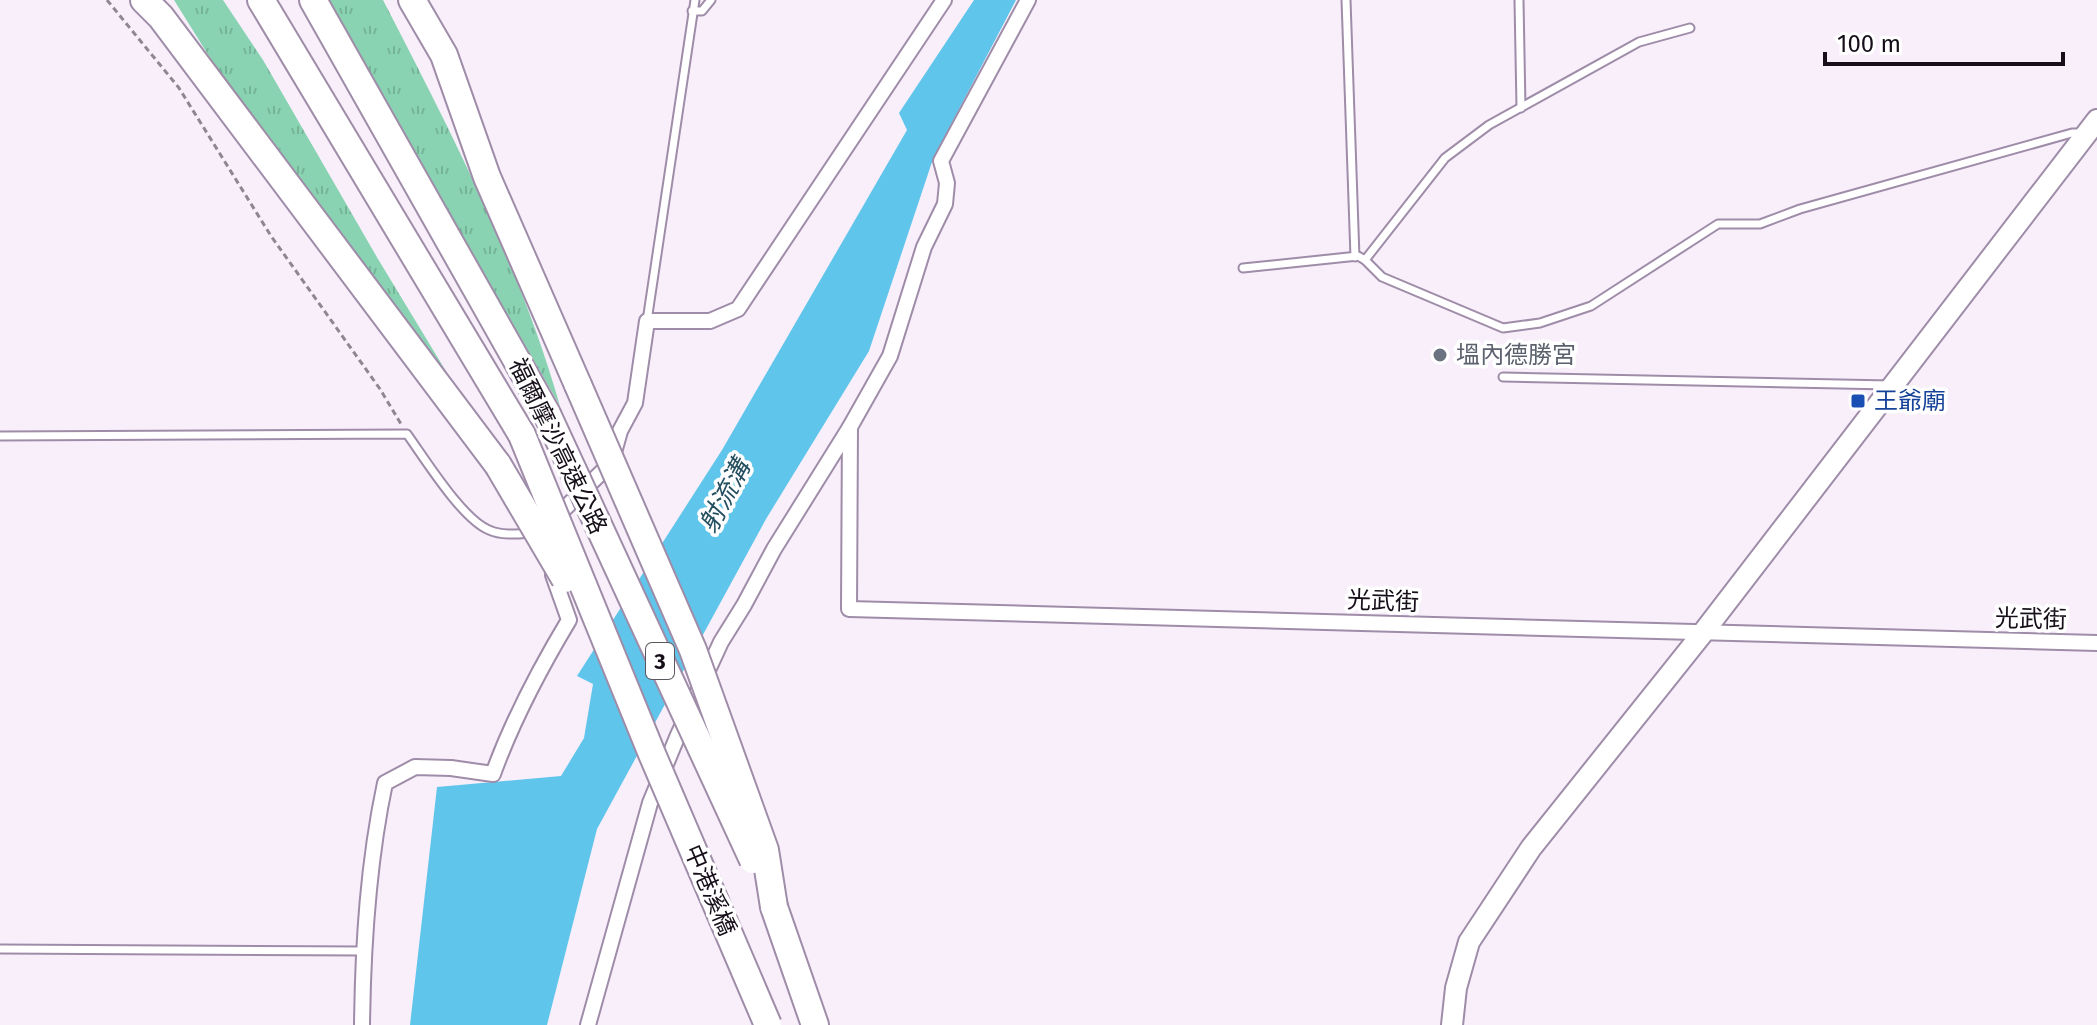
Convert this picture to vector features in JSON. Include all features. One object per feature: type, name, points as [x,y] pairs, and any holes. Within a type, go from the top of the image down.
[{"type":"highway","points":[[144,0],[161,17],[498,465],[579,603],[652,754]]},
{"type":"highway","points":[[165,0],[186,35],[206,80]]},
{"type":"highway","name":"福爾摩沙高速公路","points":[[261,0],[522,435],[652,754]]},
{"type":"highway","name":"福爾摩沙高速公路","points":[[313,0],[547,414],[774,907]]},
{"type":"highway","points":[[412,0],[444,55]]},
{"type":"highway","points":[[425,0],[487,177],[693,650],[765,850],[774,907]]},
{"type":"highway","name":"中港溪橋","points":[[652,754],[768,1025]]},
{"type":"highway","name":"3","points":[[774,907],[815,1025]]},
{"type":"street","points":[[362,1025],[363,951],[374,835],[385,783],[415,767],[493,774],[531,683],[569,620],[539,533],[611,463],[620,431],[635,403],[647,321],[710,321],[738,309],[944,0]]},
{"type":"street","points":[[588,1025],[650,803],[678,735],[721,642],[890,356],[924,247],[945,204],[947,183],[941,161],[1028,0]]},
{"type":"street","points":[[1452,1025],[1456,988],[1469,942],[1531,848],[1702,634],[1892,385],[2093,130]]},
{"type":"street","name":"光武街","points":[[850,427],[849,609],[2097,643]]},
{"type":"lane","points":[[647,321],[695,0]]},
{"type":"lane","points":[[692,11],[702,11],[711,0]]},
{"type":"lane","points":[[1346,0],[1355,257]]},
{"type":"lane","points":[[1519,0],[1521,108]]},
{"type":"lane","points":[[1365,260],[1445,158],[1489,125],[1639,42],[1690,28]]},
{"type":"lane","points":[[1243,268],[1355,257],[1365,260],[1382,277],[1503,328],[1540,323],[1591,306],[1718,224],[1760,224],[1800,209],[2072,133],[2093,130]]},
{"type":"lane","points":[[1503,377],[1892,385]]},
{"type":"lane","points":[[0,436],[407,434],[470,518],[490,531],[539,533]]},
{"type":"lane","points":[[0,949],[363,951]]},
{"type":"path","points":[[107,0],[179,88],[271,236],[380,389],[407,434]]},
{"type":"green space","points":[[174,0],[223,0],[263,60],[481,429],[225,82]]},
{"type":"green space","points":[[327,0],[383,0],[482,199],[525,301],[560,406]]},
{"type":"water","name":"射流溝","points":[[974,0],[1016,0],[933,159],[869,351],[766,519],[597,829],[547,1025],[410,1025],[437,787],[561,776],[584,738],[593,684],[577,676],[722,450],[907,130],[899,113]]},
{"type":"place","name":"塭內德勝宮","points":[[1440,355]]},
{"type":"place","name":"王爺廟","points":[[1858,401]]}]
